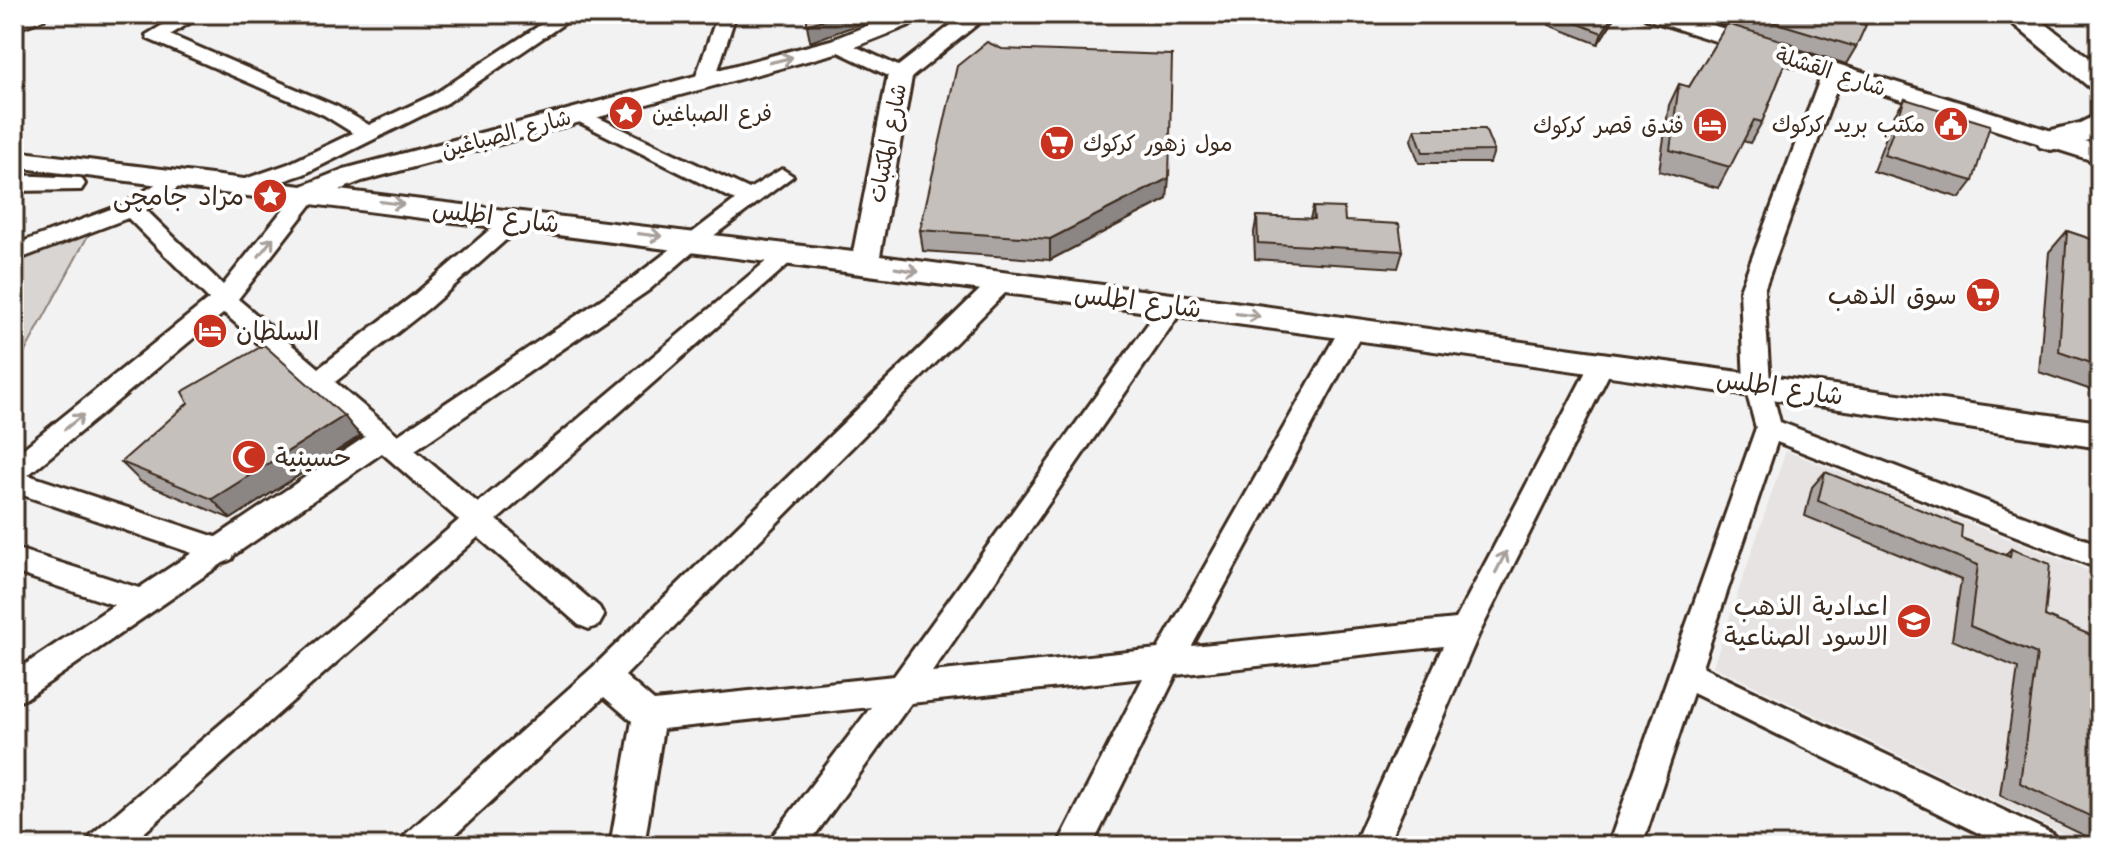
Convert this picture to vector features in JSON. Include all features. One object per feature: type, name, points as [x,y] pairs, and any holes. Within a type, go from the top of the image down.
[{"type":"main road","points":[[2015,14],[2100,81]]},
{"type":"main road","points":[[2048,14],[2100,54]]},
{"type":"main road","points":[[2056,47],[2082,73],[2100,100]]},
{"type":"main road","points":[[2051,140],[2077,134],[2100,123]]},
{"type":"street","points":[[14,23],[36,14]]},
{"type":"street","points":[[195,14],[155,35],[331,111],[367,133]]},
{"type":"street","points":[[247,186],[296,169],[440,99],[569,14]]},
{"type":"street","points":[[705,79],[727,14]]},
{"type":"street","points":[[705,79],[839,45],[917,14]]},
{"type":"street","name":"شارع المكتبات","points":[[865,263],[900,74],[979,14]]},
{"type":"street","name":"شارع القشلة","points":[[1654,14],[2100,155]]},
{"type":"street","points":[[839,45],[900,74]]},
{"type":"street","points":[[1625,846],[1769,428],[1757,383],[1752,290],[1833,71]]},
{"type":"street","name":"شارع الصباغين","points":[[309,192],[353,175],[705,79]]},
{"type":"street","points":[[578,114],[751,199]]},
{"type":"street","points":[[14,159],[175,179]]},
{"type":"street","points":[[14,689],[222,551],[641,284],[692,241],[782,176]]},
{"type":"street","points":[[14,183],[175,179]]},
{"type":"street","points":[[14,253],[132,209],[175,179]]},
{"type":"street","name":"شارع اطلس","points":[[175,179],[309,192],[790,253],[999,285],[1757,383],[2100,435]]},
{"type":"street","points":[[14,471],[224,300],[309,192]]},
{"type":"street","points":[[132,209],[224,300],[589,616]]},
{"type":"street","points":[[320,380],[422,301],[517,218]]},
{"type":"street","points":[[104,846],[790,253]]},
{"type":"street","points":[[418,846],[604,677],[999,285]]},
{"type":"street","points":[[786,846],[902,690],[1173,306]]},
{"type":"street","points":[[1074,846],[1167,662],[1352,329]]},
{"type":"street","points":[[1374,845],[1465,631],[1602,364]]},
{"type":"street","points":[[1769,428],[2100,557]]},
{"type":"street","points":[[14,481],[222,551]]},
{"type":"street","points":[[14,560],[145,603]]},
{"type":"street","points":[[604,677],[649,716],[1465,631]]},
{"type":"street","points":[[1686,674],[2041,846]]},
{"type":"street","points":[[627,846],[649,716]]},
{"type":"shaded area","points":[[91,230],[14,372],[14,260]]},
{"type":"shaded area","name":"اعدادية الذهب الاسود الصناعية","points":[[1786,451],[2100,575],[2100,846],[2089,846],[1713,666]]},
{"type":"building","points":[[807,14],[840,14],[807,25]]},
{"type":"building","points":[[1553,14],[1614,14],[1602,33]]},
{"type":"building","points":[[1747,14],[1830,14],[1866,25],[1856,47]]},
{"type":"building","name":"فندق قصر كركوك","points":[[1727,24],[1793,44],[1762,122],[1754,120],[1730,167],[1670,150],[1679,84],[1689,87]]},
{"type":"building","name":"مول زهور كركوك","points":[[987,42],[1002,49],[1172,55],[1169,178],[1050,239],[920,230],[957,66]]},
{"type":"building","points":[[1905,99],[1990,125],[1973,181],[1884,155]]},
{"type":"building","points":[[1415,129],[1485,129],[1494,151],[1423,152]]},
{"type":"building","points":[[1313,207],[1344,208],[1345,221],[1399,224],[1403,251],[1258,243],[1257,216],[1314,219]]},
{"type":"building","points":[[2067,231],[2100,242],[2100,366],[2059,352]]},
{"type":"building","name":"حسينية","points":[[264,345],[344,416],[212,499],[121,462],[188,403],[182,392]]},
{"type":"building","points":[[1825,472],[1962,526],[1961,538],[2010,557],[2011,549],[2050,564],[2045,616],[2100,639],[2097,715],[2100,717],[2100,821],[2020,783],[2037,654],[1970,626],[1978,565],[1818,501]]},
{"type":"place","name":"فرع الصباغين","points":[[626,113]]},
{"type":"place","name":"مكتب بريد كركوك","points":[[1951,124]]},
{"type":"place","name":"فندق قصر كركوك","points":[[1710,125]]},
{"type":"place","name":"مول زهور كركوك","points":[[1057,143]]},
{"type":"place","name":"مراد جامچی","points":[[270,196]]},
{"type":"place","name":"سوق الذهب","points":[[1983,295]]},
{"type":"place","name":"السلطان","points":[[210,331]]},
{"type":"place","name":"حسينية","points":[[249,457]]},
{"type":"place","name":"اعدادية الذهب الاسود الصناعية","points":[[1914,621]]}]
